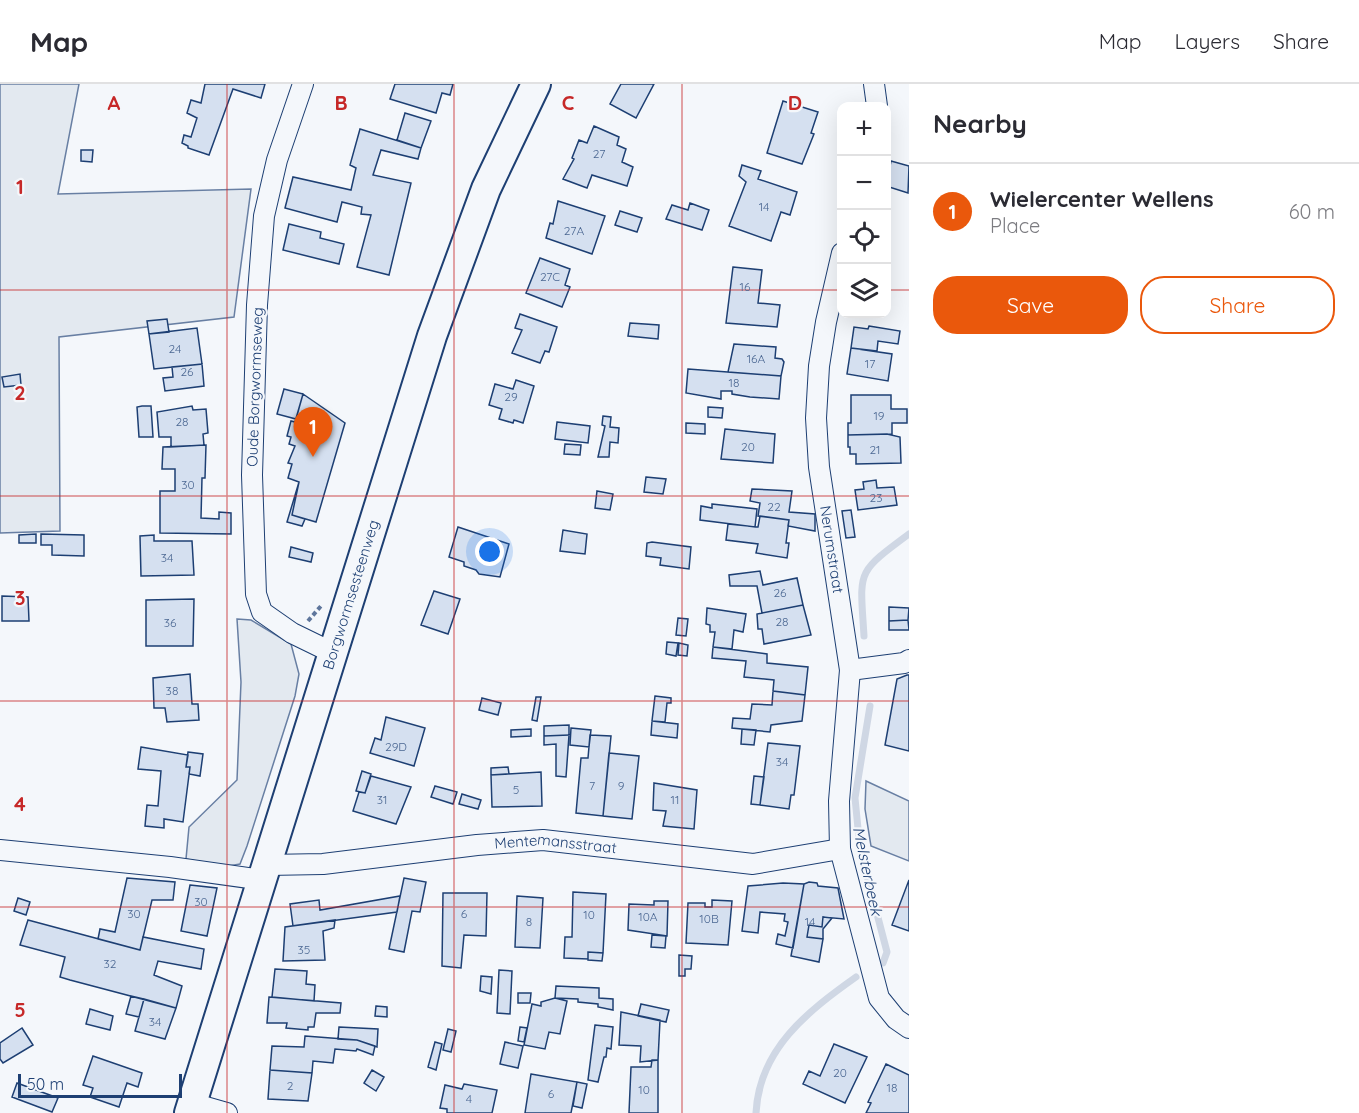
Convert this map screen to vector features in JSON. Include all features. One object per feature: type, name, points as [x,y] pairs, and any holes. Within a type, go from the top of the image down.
[{"type":"main road","name":"Borgwormsesteenweg","points":[[191,1108],[432,336],[460,254],[486,189],[536,84]]},
{"type":"street","name":"Oude Borgwormseweg","points":[[303,84],[277,160],[264,216],[257,305],[252,475],[256,594],[262,612],[301,639],[333,653]]},
{"type":"street","points":[[874,84],[876,102]]},
{"type":"street","name":"Nerumstraat","points":[[839,264],[819,366],[816,418],[819,467],[850,670],[839,801],[840,849],[879,998],[896,1019],[909,1028]]},
{"type":"street","points":[[850,670],[903,663],[909,660]]},
{"type":"street","name":"Mentemansstraat","points":[[0,850],[170,867],[265,873],[477,845],[543,840],[612,847],[690,859],[753,864],[840,849]]},
{"type":"street","points":[[191,1108],[227,1113]]},
{"type":"shaded area","points":[[0,84],[79,84],[58,194],[251,189],[234,317],[59,337],[60,531],[0,533]]},
{"type":"shaded area","points":[[237,619],[251,620],[291,644],[299,674],[295,696],[240,864],[223,867],[186,859],[189,827],[237,780],[241,682]]},
{"type":"shaded area","points":[[866,781],[909,801],[909,861],[871,846],[865,809]]},
{"type":"building","points":[[205,84],[265,84],[261,98],[233,89],[209,155],[188,148],[182,143],[184,135],[191,137],[197,118],[187,113],[191,100],[201,103]]},
{"type":"building","points":[[395,84],[453,84],[450,95],[442,93],[436,113],[390,99]]},
{"type":"building","points":[[621,84],[654,84],[636,118],[610,104]]},
{"type":"building","points":[[783,101],[818,112],[811,133],[814,134],[802,164],[767,153]]},
{"type":"building","points":[[405,113],[431,121],[421,148],[397,140]]},
{"type":"building","points":[[594,126],[619,137],[617,145],[626,149],[622,162],[633,167],[627,186],[592,175],[587,188],[563,179],[574,159],[572,158],[579,140],[587,143]]},
{"type":"building","points":[[360,129],[421,148],[418,159],[381,150],[373,175],[411,183],[389,275],[357,267],[371,215],[361,214],[362,207],[342,202],[337,222],[285,208],[293,177],[351,190],[356,168],[350,165]]},
{"type":"building","points":[[81,150],[93,150],[92,162],[81,161]]},
{"type":"building","points":[[891,161],[909,166],[908,193],[891,188]]},
{"type":"building","points":[[742,165],[761,171],[758,179],[797,192],[790,215],[781,212],[771,241],[729,226],[746,182],[739,176]]},
{"type":"building","points":[[558,201],[605,216],[592,254],[546,238],[550,223],[553,224]]},
{"type":"building","points":[[690,203],[709,210],[702,230],[666,219],[672,205],[688,210]]},
{"type":"building","points":[[620,211],[642,218],[637,232],[615,225]]},
{"type":"building","points":[[289,224],[321,232],[320,238],[344,244],[339,264],[283,250]]},
{"type":"building","points":[[540,258],[570,269],[565,285],[570,287],[562,307],[526,293]]},
{"type":"building","points":[[733,267],[762,270],[758,303],[780,305],[777,327],[726,323]]},
{"type":"building","points":[[520,314],[557,327],[549,352],[545,351],[540,363],[512,353],[522,330],[515,328]]},
{"type":"building","points":[[167,319],[169,332],[149,334],[147,321]]},
{"type":"building","points":[[630,323],[659,325],[658,339],[628,336]]},
{"type":"building","points":[[869,326],[900,331],[898,344],[878,341],[877,351],[851,348],[854,327],[868,329]]},
{"type":"building","points":[[197,328],[202,364],[154,369],[149,334]]},
{"type":"building","points":[[734,344],[776,347],[775,358],[782,359],[784,362],[781,376],[728,372]]},
{"type":"building","points":[[851,348],[892,354],[888,381],[847,374]]},
{"type":"building","points":[[202,364],[204,386],[165,391],[163,378],[173,377],[172,367]]},
{"type":"building","points":[[688,369],[781,376],[779,399],[732,394],[732,391],[721,391],[721,399],[686,393]]},
{"type":"building","points":[[20,374],[21,385],[4,387],[2,377]]},
{"type":"building","points":[[516,380],[534,386],[523,423],[499,419],[502,409],[489,405],[495,384],[513,389]]},
{"type":"building","points":[[284,389],[303,394],[296,419],[277,414]]},
{"type":"building","points":[[303,394],[345,423],[316,522],[292,515],[299,482],[288,478],[292,464],[288,463],[295,446],[289,444],[291,437],[287,436],[291,421],[295,422]]},
{"type":"building","points":[[851,395],[891,395],[891,409],[907,409],[907,423],[892,423],[892,434],[848,435],[848,423],[851,423]]},
{"type":"building","points":[[151,406],[153,437],[139,437],[137,407]]},
{"type":"building","points":[[192,406],[193,410],[206,409],[208,433],[203,434],[204,445],[171,447],[171,437],[159,437],[157,412]]},
{"type":"building","points":[[708,407],[723,408],[722,418],[708,417]]},
{"type":"building","points":[[603,416],[611,417],[610,427],[619,428],[618,443],[610,442],[609,457],[598,457],[605,426],[602,425]]},
{"type":"building","points":[[557,422],[590,426],[588,443],[555,439]]},
{"type":"building","points":[[686,423],[705,424],[705,434],[686,433]]},
{"type":"building","points":[[725,429],[775,434],[773,463],[721,459]]},
{"type":"building","points":[[887,434],[900,437],[901,463],[856,464],[856,454],[850,454],[850,447],[848,447],[848,435]]},
{"type":"building","points":[[565,444],[581,445],[580,455],[564,454]]},
{"type":"building","points":[[206,445],[201,518],[219,519],[219,512],[231,513],[231,534],[160,533],[160,491],[175,491],[175,469],[162,469],[163,447]]},
{"type":"building","points":[[646,477],[666,479],[663,494],[644,492]]},
{"type":"building","points":[[876,480],[877,488],[894,487],[897,505],[858,510],[855,490],[864,489],[863,482]]},
{"type":"building","points":[[299,482],[292,515],[305,519],[302,526],[287,522]]},
{"type":"building","points":[[752,489],[792,491],[789,512],[815,514],[815,531],[788,526],[789,520],[758,516],[760,503],[750,501]]},
{"type":"building","points":[[597,491],[613,494],[610,510],[595,508]]},
{"type":"building","points":[[712,504],[757,509],[755,527],[700,520],[701,506],[712,508]]},
{"type":"building","points":[[851,510],[855,537],[846,538],[842,511]]},
{"type":"building","points":[[760,516],[789,520],[787,558],[756,553],[758,544],[726,540],[728,524],[758,527]]},
{"type":"building","points":[[458,527],[509,544],[500,577],[479,574],[476,570],[464,566],[464,562],[449,557]]},
{"type":"building","points":[[563,530],[587,534],[585,554],[560,551]]},
{"type":"building","points":[[36,534],[36,543],[19,543],[19,535]]},
{"type":"building","points":[[41,534],[84,535],[84,556],[52,555],[52,545],[41,545]]},
{"type":"building","points":[[154,535],[154,541],[192,541],[194,575],[141,576],[140,536]]},
{"type":"building","points":[[647,543],[691,547],[689,569],[660,565],[661,558],[646,556]]},
{"type":"building","points":[[291,547],[313,553],[311,562],[289,557]]},
{"type":"building","points":[[760,571],[763,585],[797,578],[803,605],[762,613],[757,586],[730,586],[729,575]]},
{"type":"building","points":[[434,591],[460,599],[448,634],[421,625]]},
{"type":"building","points":[[2,596],[28,597],[29,621],[2,621]]},
{"type":"building","points":[[194,599],[193,646],[146,646],[146,600]]},
{"type":"building","points":[[803,605],[811,635],[764,644],[762,629],[758,629],[757,614]]},
{"type":"building","points":[[889,607],[909,608],[908,620],[889,621]]},
{"type":"building","points":[[707,608],[746,614],[743,632],[734,630],[732,649],[713,647],[715,632],[710,632],[710,625],[706,624]]},
{"type":"building","points":[[678,618],[688,619],[686,636],[676,635]]},
{"type":"building","points":[[908,620],[909,630],[889,630],[889,621]]},
{"type":"building","points":[[667,642],[678,643],[676,656],[666,654]]},
{"type":"building","points":[[679,643],[688,645],[687,656],[678,655]]},
{"type":"building","points":[[713,647],[767,654],[767,663],[808,667],[805,695],[773,691],[774,680],[744,677],[746,661],[712,658]]},
{"type":"building","points":[[190,674],[192,704],[198,704],[199,720],[167,722],[165,708],[154,708],[153,678]]},
{"type":"building","points":[[909,675],[909,751],[885,745],[897,679]]},
{"type":"building","points":[[773,691],[805,695],[802,721],[771,725],[770,732],[732,728],[733,718],[750,719],[752,704],[772,705]]},
{"type":"building","points":[[655,696],[671,698],[671,703],[667,703],[665,722],[652,721]]},
{"type":"building","points":[[536,697],[541,697],[537,721],[532,720]]},
{"type":"building","points":[[482,698],[501,703],[498,715],[479,710]]},
{"type":"building","points":[[386,717],[425,728],[414,766],[370,753],[375,738],[381,740]]},
{"type":"building","points":[[652,721],[678,724],[677,738],[651,735]]},
{"type":"building","points":[[569,725],[569,735],[544,736],[544,726]]},
{"type":"building","points":[[571,728],[591,730],[589,747],[570,745]]},
{"type":"building","points":[[531,729],[531,736],[511,737],[511,730]]},
{"type":"building","points":[[742,729],[756,730],[754,745],[741,744]]},
{"type":"building","points":[[569,735],[566,777],[556,776],[556,744],[544,745],[544,736]]},
{"type":"building","points":[[590,735],[611,736],[603,816],[576,813],[581,758],[588,758]]},
{"type":"building","points":[[768,743],[800,746],[794,795],[791,795],[789,809],[760,805]]},
{"type":"building","points":[[141,747],[188,755],[186,767],[190,767],[183,822],[164,819],[164,828],[145,826],[147,805],[158,806],[161,771],[138,769]]},
{"type":"building","points":[[188,752],[203,754],[200,776],[189,774],[190,767],[186,767]]},
{"type":"building","points":[[609,753],[639,756],[632,819],[603,816]]},
{"type":"building","points":[[508,767],[509,774],[491,775],[491,768]]},
{"type":"building","points":[[362,771],[371,774],[365,793],[356,791]]},
{"type":"building","points":[[541,772],[542,806],[492,807],[491,775]]},
{"type":"building","points":[[371,776],[411,787],[396,824],[353,811],[359,792],[365,793]]},
{"type":"building","points":[[754,776],[764,777],[760,805],[751,804]]},
{"type":"building","points":[[654,783],[697,790],[694,829],[663,826],[666,811],[653,810]]},
{"type":"building","points":[[435,786],[457,792],[453,804],[431,797]]},
{"type":"building","points":[[462,794],[481,800],[478,809],[459,804]]},
{"type":"building","points":[[127,878],[175,882],[173,900],[152,900],[140,950],[98,939],[100,929],[115,932]]},
{"type":"building","points":[[404,878],[426,882],[420,912],[412,911],[404,952],[389,949]]},
{"type":"building","points":[[909,880],[909,931],[892,925]]},
{"type":"building","points":[[817,883],[818,886],[838,888],[844,919],[823,917],[822,927],[809,925],[807,937],[823,939],[819,962],[791,956],[804,884]]},
{"type":"building","points":[[804,884],[793,948],[776,944],[778,934],[785,936],[788,922],[784,921],[785,914],[760,912],[758,933],[742,931],[748,886]]},
{"type":"building","points":[[190,885],[217,888],[207,936],[181,931]]},
{"type":"building","points":[[573,892],[606,894],[603,953],[588,952],[588,959],[564,958],[565,937],[572,937]]},
{"type":"building","points":[[443,893],[487,893],[486,936],[464,935],[461,968],[442,966]]},
{"type":"building","points":[[400,896],[397,912],[293,926],[290,904],[319,900],[320,910]]},
{"type":"building","points":[[517,896],[543,898],[540,948],[515,947]]},
{"type":"building","points":[[18,898],[30,902],[26,915],[14,911]]},
{"type":"building","points":[[712,900],[732,901],[728,945],[686,943],[688,903],[705,903],[705,907],[712,907]]},
{"type":"building","points":[[654,901],[668,901],[667,936],[628,930],[629,904],[654,905]]},
{"type":"building","points":[[823,917],[832,918],[823,929],[823,939],[807,937],[809,925],[822,927]]},
{"type":"building","points":[[28,920],[140,950],[143,937],[204,949],[201,969],[158,961],[154,975],[182,986],[176,1008],[70,980],[60,977],[65,957],[20,945]]},
{"type":"building","points":[[335,920],[334,928],[323,931],[325,960],[283,961],[285,927]]},
{"type":"building","points":[[652,935],[666,936],[665,948],[651,947]]},
{"type":"building","points":[[588,952],[603,953],[602,961],[588,960]]},
{"type":"building","points":[[679,955],[692,956],[691,969],[685,969],[685,976],[679,976]]},
{"type":"building","points":[[275,969],[307,971],[306,984],[315,985],[314,1001],[272,997]]},
{"type":"building","points":[[499,970],[512,971],[510,1014],[497,1013]]},
{"type":"building","points":[[481,976],[492,977],[491,994],[480,991]]},
{"type":"building","points":[[556,986],[599,988],[599,998],[613,999],[613,1010],[598,1007],[598,1004],[578,1002],[578,999],[555,998]]},
{"type":"building","points":[[518,993],[531,993],[530,1003],[518,1003]]},
{"type":"building","points":[[131,996],[144,999],[139,1017],[126,1014]]},
{"type":"building","points":[[269,997],[341,1003],[340,1013],[316,1013],[314,1027],[308,1027],[308,1030],[286,1028],[287,1023],[267,1023]]},
{"type":"building","points":[[555,998],[567,1001],[560,1034],[549,1032],[545,1049],[524,1045],[532,1004],[541,1006],[541,1002]]},
{"type":"building","points":[[144,999],[176,1008],[165,1039],[135,1031]]},
{"type":"building","points":[[641,1004],[669,1010],[666,1022],[638,1016]]},
{"type":"building","points":[[376,1006],[387,1007],[387,1017],[375,1016]]},
{"type":"building","points":[[90,1009],[113,1016],[110,1030],[86,1024]]},
{"type":"building","points":[[621,1012],[660,1020],[658,1060],[640,1062],[641,1046],[619,1045]]},
{"type":"building","points":[[595,1025],[613,1027],[611,1049],[607,1048],[598,1082],[588,1080]]},
{"type":"building","points":[[339,1027],[378,1029],[377,1047],[357,1040],[338,1039]]},
{"type":"building","points":[[520,1027],[527,1028],[524,1042],[518,1041]]},
{"type":"building","points":[[22,1028],[33,1045],[3,1063],[0,1059],[0,1043]]},
{"type":"building","points":[[448,1029],[456,1031],[451,1052],[443,1050]]},
{"type":"building","points":[[305,1036],[357,1040],[375,1046],[373,1055],[357,1049],[356,1051],[335,1049],[333,1063],[313,1061],[312,1073],[270,1070],[272,1046],[304,1047]]},
{"type":"building","points":[[435,1042],[442,1044],[436,1070],[428,1067]]},
{"type":"building","points":[[505,1042],[523,1046],[518,1068],[500,1064]]},
{"type":"building","points":[[834,1044],[867,1057],[845,1103],[803,1084],[809,1071],[820,1076]]},
{"type":"building","points":[[93,1056],[142,1073],[138,1087],[127,1083],[119,1107],[90,1097],[93,1088],[83,1085]]},
{"type":"building","points":[[652,1060],[658,1060],[658,1113],[629,1113],[631,1067],[651,1067]]},
{"type":"building","points":[[886,1064],[909,1075],[909,1113],[866,1113],[871,1103],[868,1102]]},
{"type":"building","points":[[270,1070],[312,1073],[308,1101],[268,1099]]},
{"type":"building","points":[[372,1070],[384,1077],[376,1091],[364,1083]]},
{"type":"building","points":[[531,1074],[577,1082],[571,1113],[525,1113]]},
{"type":"building","points":[[577,1082],[587,1084],[582,1108],[573,1106]]},
{"type":"building","points":[[17,1083],[58,1098],[52,1112],[12,1097]]},
{"type":"building","points":[[464,1084],[497,1090],[492,1113],[447,1113],[447,1109],[440,1108],[445,1085],[462,1089]]},
{"type":"waterway","name":"Melsterbeek","points":[[864,636],[862,585],[865,575],[870,566],[909,534]]},
{"type":"waterway","name":"Melsterbeek","points":[[870,706],[855,798],[860,849],[887,952],[883,963]]},
{"type":"waterway","name":"Melsterbeek","points":[[756,1113],[759,1090],[776,1051],[804,1018],[856,977]]},
{"type":"place","name":"Wielercenter Wellens","points":[[313,457]]}]
